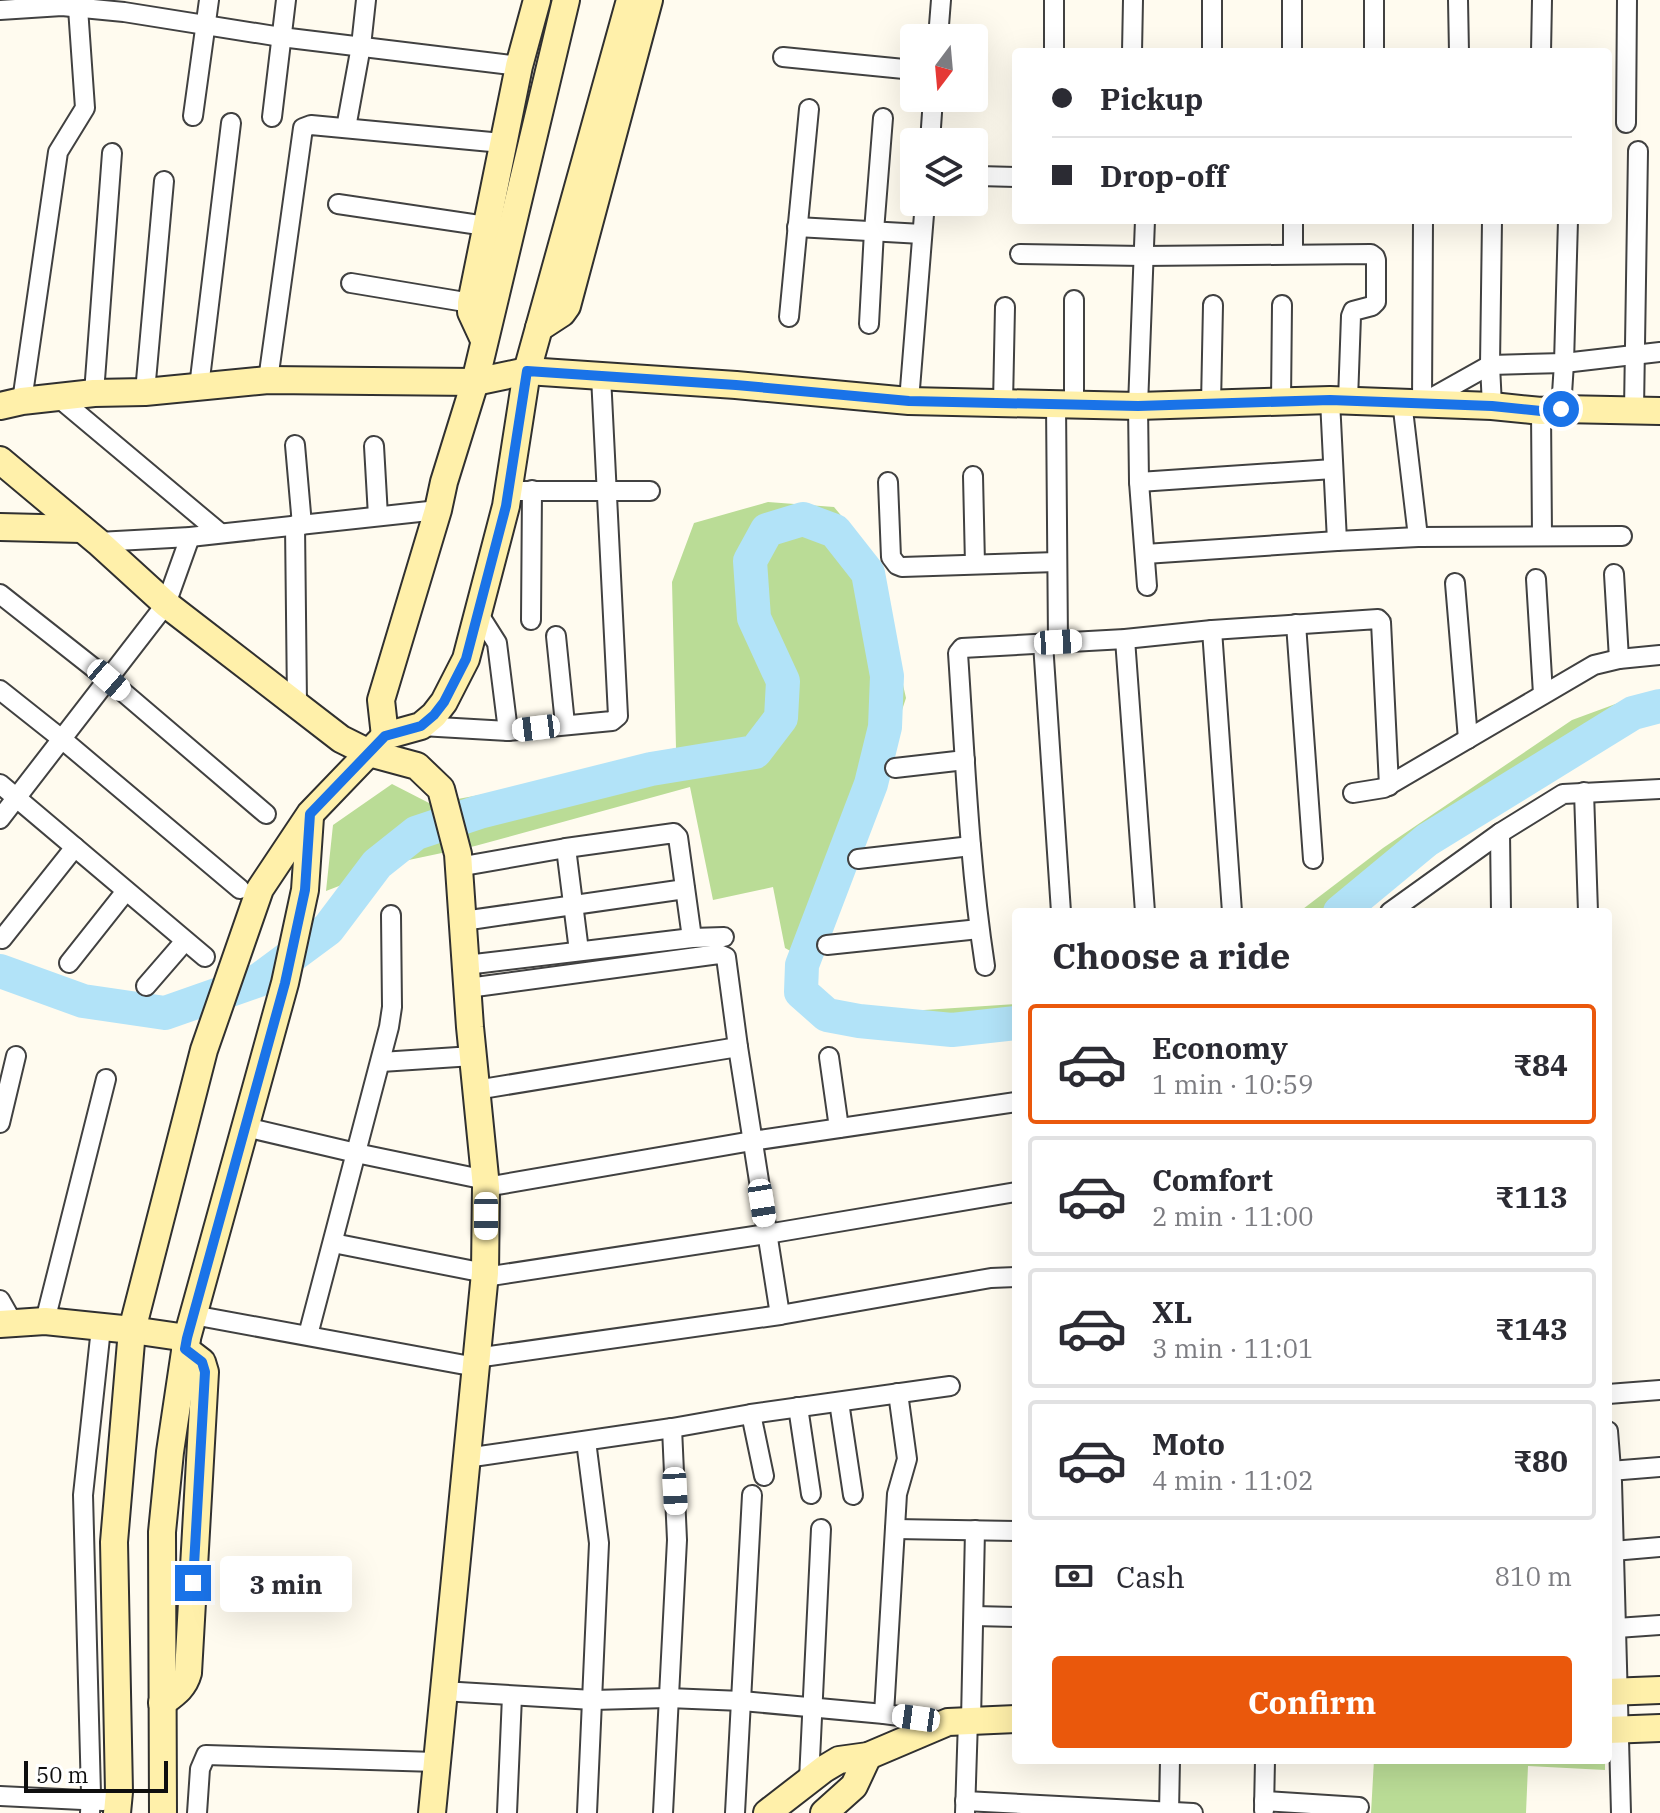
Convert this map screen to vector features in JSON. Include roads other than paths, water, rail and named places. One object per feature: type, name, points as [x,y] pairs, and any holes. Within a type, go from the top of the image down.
[{"type":"main road","points":[[484,340],[471,312],[471,303],[502,143],[537,0]]},
{"type":"main road","points":[[377,745],[381,700],[475,382],[566,0]]},
{"type":"main road","points":[[118,1807],[114,1542],[132,1330],[204,1050],[260,889],[310,814],[377,745],[421,726],[444,702],[466,659],[506,506],[520,491],[527,371],[630,0]]},
{"type":"main road","points":[[539,328],[562,313],[567,306],[649,0]]},
{"type":"main road","points":[[11,403],[94,393],[145,392],[268,380],[475,382],[527,371],[736,385],[909,401],[1138,406],[1339,400],[1551,410],[1660,411]]},
{"type":"main road","points":[[0,460],[166,604],[341,739],[377,745],[417,766],[441,789],[458,860],[486,1183],[485,1275],[432,1813]]},
{"type":"main road","points":[[0,527],[90,536]]},
{"type":"main road","points":[[163,1813],[162,1532],[170,1452],[188,1334],[285,983],[305,890],[310,814]]},
{"type":"main road","points":[[6,1324],[45,1321],[188,1334]]},
{"type":"main road","points":[[1613,1692],[1660,1690]]},
{"type":"main road","points":[[767,1813],[839,1760],[868,1756],[962,1721],[1012,1719]]},
{"type":"main road","points":[[1614,1730],[1660,1728]]},
{"type":"main road","points":[[824,1813],[854,1786],[868,1756]]},
{"type":"street","points":[[193,116],[209,0]]},
{"type":"street","points":[[272,117],[286,0]]},
{"type":"street","points":[[346,128],[366,0]]},
{"type":"street","points":[[939,24],[941,0]]},
{"type":"street","points":[[1054,0],[1054,48]]},
{"type":"street","points":[[1132,48],[1133,0]]},
{"type":"street","points":[[1212,0],[1212,48]]},
{"type":"street","points":[[1292,0],[1292,48]]},
{"type":"street","points":[[1374,0],[1374,48]]},
{"type":"street","points":[[1458,0],[1459,48]]},
{"type":"street","points":[[1541,48],[1542,0]]},
{"type":"street","points":[[1626,123],[1627,0]]},
{"type":"street","points":[[0,10],[124,6],[281,37],[519,66]]},
{"type":"street","points":[[11,403],[58,152],[85,108],[78,8]]},
{"type":"street","points":[[783,57],[900,69]]},
{"type":"street","points":[[789,317],[809,109]]},
{"type":"street","points":[[869,324],[883,118]]},
{"type":"street","points":[[199,387],[231,123]]},
{"type":"street","points":[[268,380],[302,132],[306,126],[502,143]]},
{"type":"street","points":[[1634,410],[1638,151]]},
{"type":"street","points":[[94,393],[112,153]]},
{"type":"street","points":[[988,176],[1012,177]]},
{"type":"street","points":[[145,392],[164,181]]},
{"type":"street","points":[[338,204],[486,226]]},
{"type":"street","points":[[909,401],[924,216]]},
{"type":"street","points":[[1145,224],[1138,406],[1139,482],[1147,586]]},
{"type":"street","points":[[1293,224],[1293,254]]},
{"type":"street","points":[[1418,537],[1412,402],[1423,224]]},
{"type":"street","points":[[1492,224],[1492,406]]},
{"type":"street","points":[[1542,536],[1551,410],[1564,363],[1568,224]]},
{"type":"street","points":[[797,227],[922,234]]},
{"type":"street","points":[[1020,254],[1371,254],[1375,257],[1375,304],[1355,310],[1351,316],[1339,400],[1333,469],[1337,541]]},
{"type":"street","points":[[351,283],[471,303]]},
{"type":"street","points":[[1061,908],[1051,643],[1074,300]]},
{"type":"street","points":[[1211,404],[1213,305]]},
{"type":"street","points":[[1281,401],[1282,305]]},
{"type":"street","points":[[1003,403],[1005,307]]},
{"type":"street","points":[[1412,402],[1490,365],[1564,363],[1660,352]]},
{"type":"street","points":[[421,726],[508,731],[612,721],[618,716],[601,376]]},
{"type":"street","points":[[59,398],[220,533]]},
{"type":"street","points":[[295,445],[297,703]]},
{"type":"street","points":[[374,446],[378,516]]},
{"type":"street","points":[[1139,482],[1333,469]]},
{"type":"street","points":[[973,476],[975,564]]},
{"type":"street","points":[[888,482],[891,557],[897,565],[1057,562]]},
{"type":"street","points":[[531,620],[520,491],[650,491]]},
{"type":"street","points":[[90,536],[190,537],[438,510]]},
{"type":"street","points":[[1145,554],[1418,537],[1622,536]]},
{"type":"street","points":[[0,819],[166,604],[190,537]]},
{"type":"street","points":[[1614,574],[1619,659]]},
{"type":"street","points":[[1536,579],[1543,694]]},
{"type":"street","points":[[1455,583],[1468,739]]},
{"type":"street","points":[[0,594],[109,680],[266,814]]},
{"type":"street","points":[[478,613],[497,643],[508,731]]},
{"type":"street","points":[[985,966],[965,760],[960,650],[965,646],[1125,639],[1375,618],[1380,620],[1389,786]]},
{"type":"street","points":[[1296,624],[1313,859]]},
{"type":"street","points":[[1212,630],[1232,908]]},
{"type":"street","points":[[556,636],[565,724]]},
{"type":"street","points":[[1125,639],[1145,908]]},
{"type":"street","points":[[1353,793],[1389,786],[1594,665],[1660,655]]},
{"type":"street","points":[[0,690],[240,889]]},
{"type":"street","points":[[895,768],[965,760]]},
{"type":"street","points":[[0,784],[205,957]]},
{"type":"street","points":[[1395,908],[1500,833],[1563,794],[1660,789]]},
{"type":"street","points":[[1584,792],[1588,908]]},
{"type":"street","points":[[458,860],[674,833],[678,837],[692,938]]},
{"type":"street","points":[[1500,833],[1501,908]]},
{"type":"street","points":[[858,859],[971,846]]},
{"type":"street","points":[[2,939],[75,847]]},
{"type":"street","points":[[566,848],[579,951]]},
{"type":"street","points":[[463,921],[685,889]]},
{"type":"street","points":[[69,963],[126,891]]},
{"type":"street","points":[[1415,893],[1416,908]]},
{"type":"street","points":[[308,1335],[381,1062],[392,1007],[391,915]]},
{"type":"street","points":[[827,945],[979,929]]},
{"type":"street","points":[[467,977],[579,951],[724,937]]},
{"type":"street","points":[[146,986],[185,941]]},
{"type":"street","points":[[467,977],[723,955],[727,959],[780,1315]]},
{"type":"street","points":[[476,1090],[738,1047]]},
{"type":"street","points":[[0,1123],[16,1056]]},
{"type":"street","points":[[381,1062],[473,1056]]},
{"type":"street","points":[[829,1057],[839,1128]]},
{"type":"street","points":[[45,1321],[106,1079]]},
{"type":"street","points":[[245,1127],[486,1183],[1012,1103]]},
{"type":"street","points":[[333,1243],[485,1275],[767,1234],[1012,1193]]},
{"type":"street","points":[[188,1334],[308,1335],[476,1362],[780,1315],[991,1278],[1012,1277]]},
{"type":"street","points":[[0,1300],[6,1324]]},
{"type":"street","points":[[90,1807],[83,1495],[101,1328]]},
{"type":"street","points":[[466,1458],[950,1386]]},
{"type":"street","points":[[1612,1394],[1660,1390]]},
{"type":"street","points":[[884,1714],[897,1494],[907,1459],[898,1393]]},
{"type":"street","points":[[839,1402],[853,1495]]},
{"type":"street","points":[[798,1407],[811,1494]]},
{"type":"street","points":[[751,1414],[764,1476]]},
{"type":"street","points":[[663,1813],[677,1540],[672,1428]]},
{"type":"street","points":[[586,1441],[598,1534],[587,1813]]},
{"type":"street","points":[[1612,1478],[1660,1467]]},
{"type":"street","points":[[735,1813],[752,1495]]},
{"type":"street","points":[[809,1780],[821,1529]]},
{"type":"street","points":[[895,1529],[1012,1531]]},
{"type":"street","points":[[975,1530],[974,1616],[962,1721],[965,1807],[1193,1813]]},
{"type":"street","points":[[1621,1813],[1614,1730],[1617,1628],[1612,1555],[1660,1547]]},
{"type":"street","points":[[974,1616],[1012,1617]]},
{"type":"street","points":[[1617,1628],[1660,1625]]},
{"type":"street","points":[[442,1691],[593,1700],[668,1698],[742,1701],[962,1721]]},
{"type":"street","points":[[507,1813],[512,1696]]},
{"type":"street","points":[[197,1813],[200,1769],[206,1755],[436,1762]]},
{"type":"street","points":[[1169,1813],[1170,1764]]},
{"type":"street","points":[[1265,1764],[1264,1807],[1359,1807]]},
{"type":"street","points":[[0,1796],[90,1807],[118,1807]]},
{"type":"waterway","points":[[0,971],[83,1001],[165,1013],[259,980],[328,929],[377,864],[416,833],[479,812],[651,769],[755,752],[781,718],[783,681],[754,618],[750,561],[767,530],[803,519],[835,531],[868,573],[887,676],[885,727],[871,784],[802,965],[801,992],[827,1015],[859,1021],[952,1030],[1012,1023]]},
{"type":"waterway","points":[[1345,908],[1427,840],[1633,713],[1660,706]]}]
